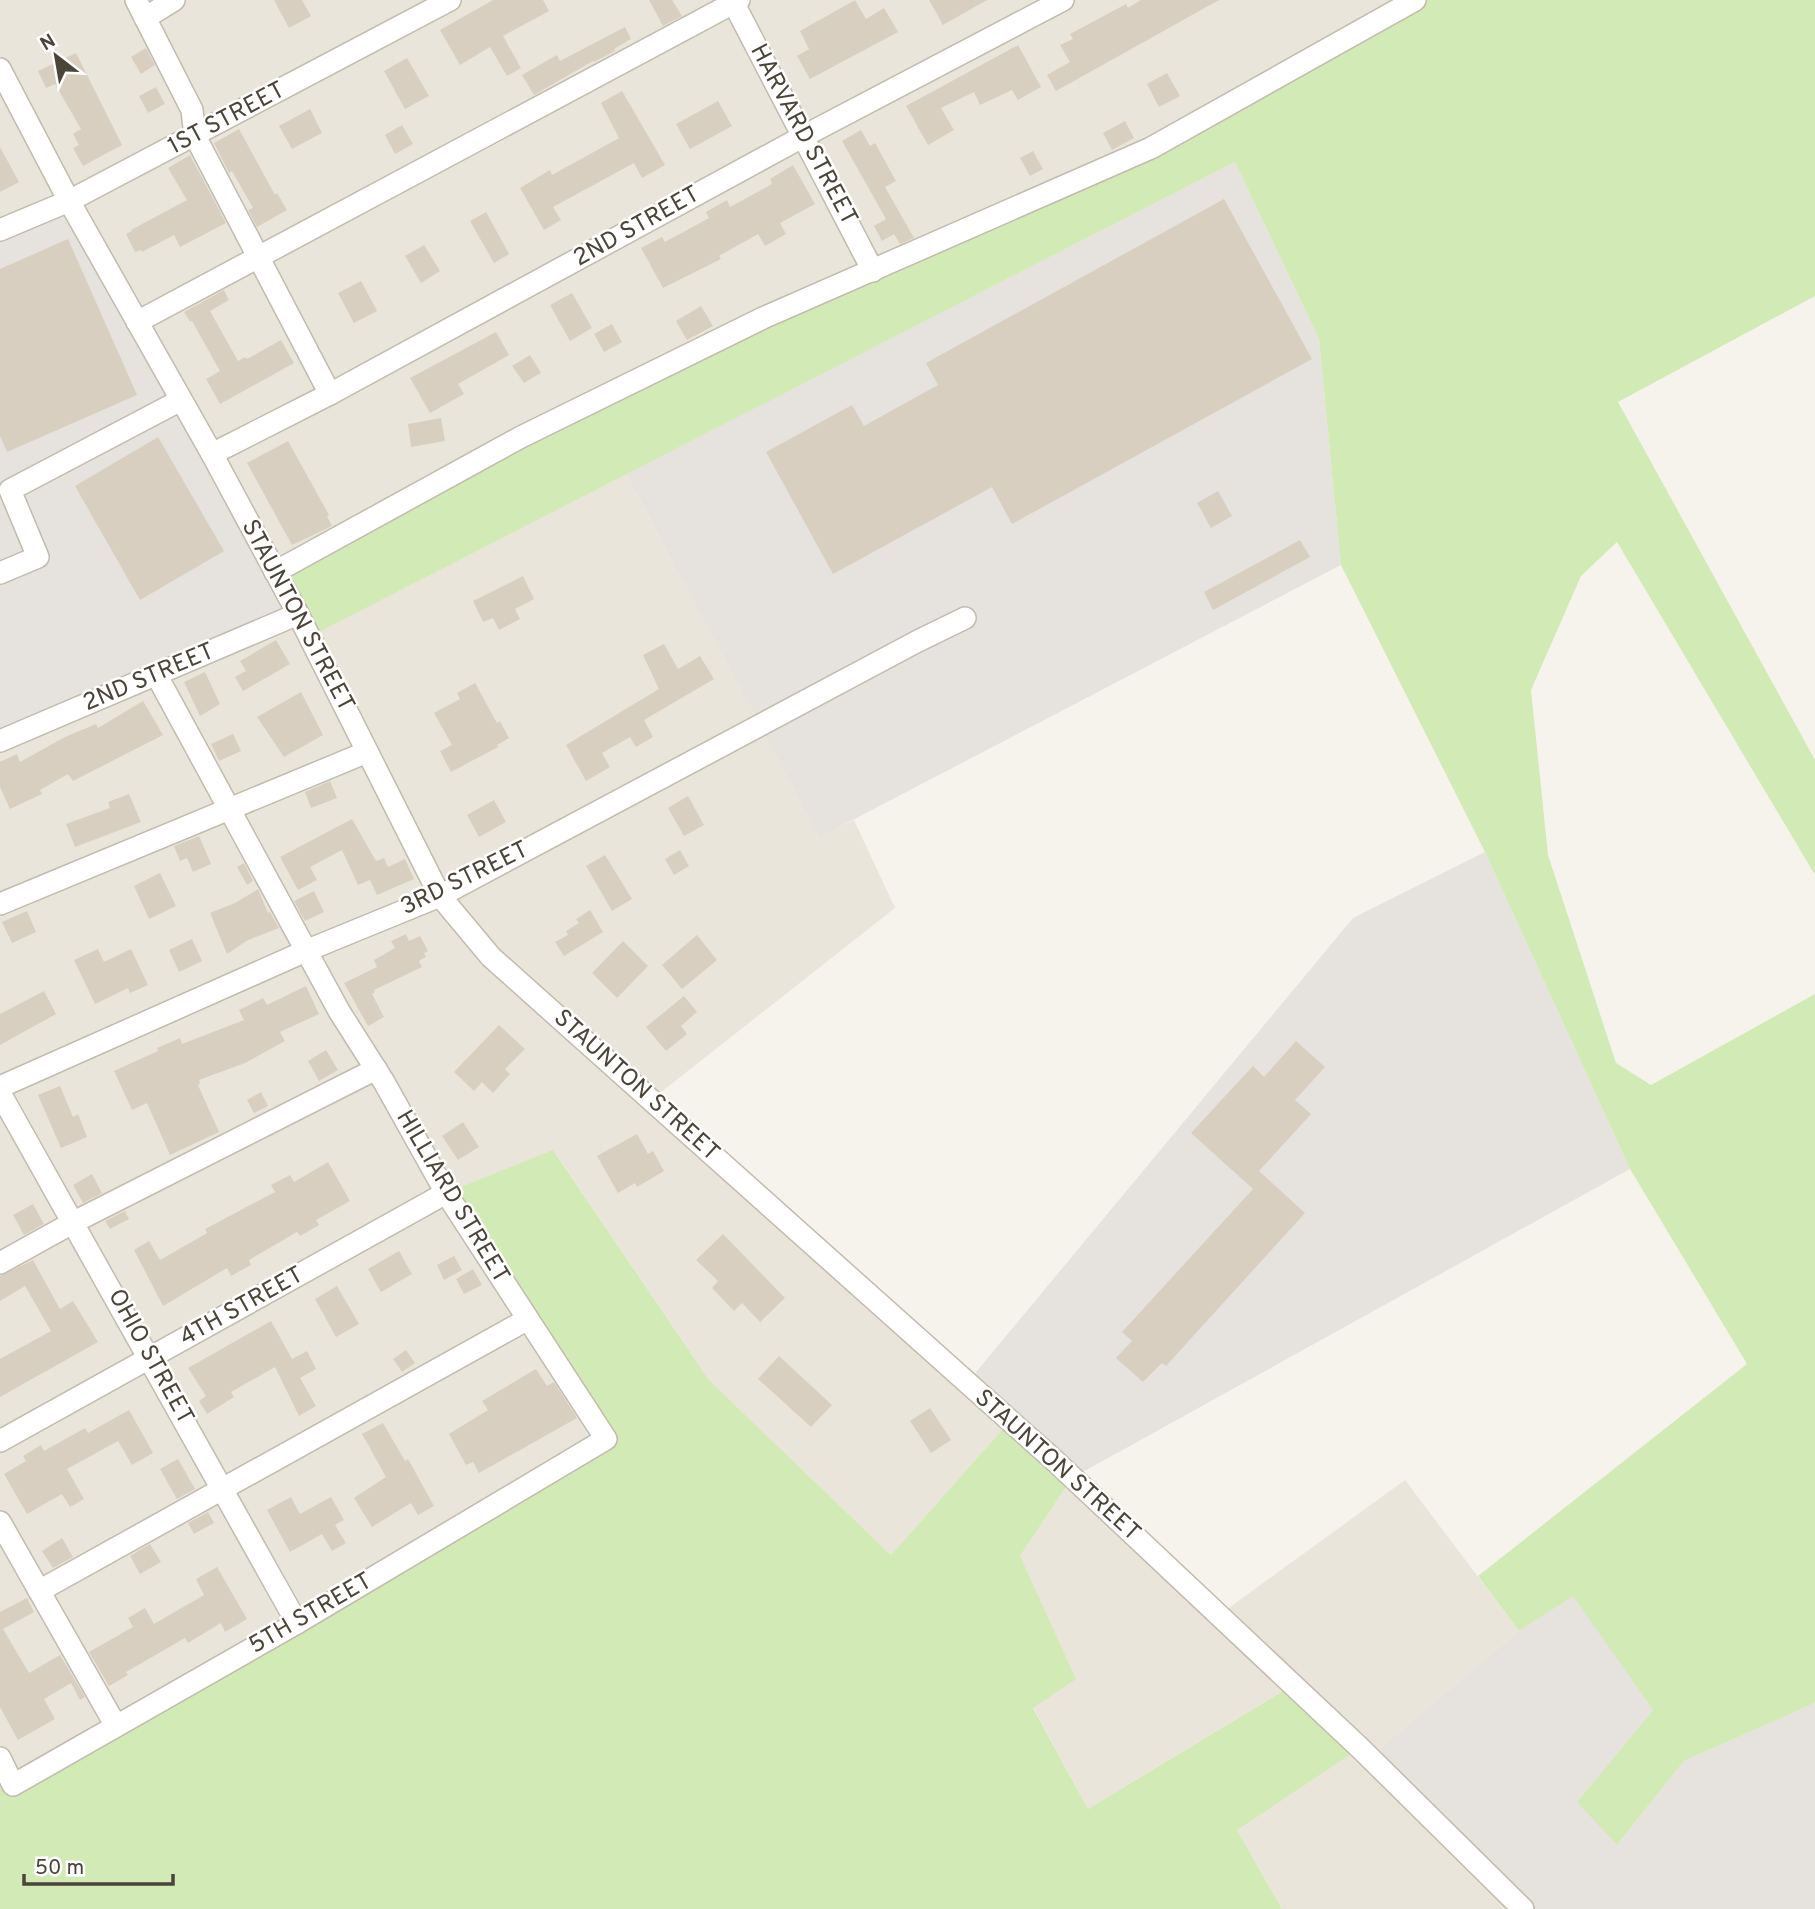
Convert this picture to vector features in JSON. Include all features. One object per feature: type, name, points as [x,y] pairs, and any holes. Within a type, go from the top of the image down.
[{"type":"street","points":[[174,0],[141,9],[192,110],[195,136],[330,394]]},
{"type":"street","name":"1ST STREET","points":[[0,230],[69,201],[450,0]]},
{"type":"street","name":"2ND STREET","points":[[212,454],[330,394],[804,136],[1063,0]]},
{"type":"street","points":[[275,572],[521,437],[763,318],[1151,148],[1415,0]]},
{"type":"street","points":[[137,322],[735,1]]},
{"type":"street","name":"HARVARD STREET","points":[[735,1],[873,271]]},
{"type":"street","name":"STAUNTON STREET","points":[[0,69],[69,201],[212,454],[298,614],[440,896],[491,957],[1054,1460],[1360,1748],[1523,1909]]},
{"type":"street","points":[[0,573],[38,557],[10,490],[181,400]]},
{"type":"street","name":"2ND STREET","points":[[0,741],[298,614]]},
{"type":"street","name":"3RD STREET","points":[[0,1090],[308,950],[440,896],[965,618]]},
{"type":"street","name":"HILLIARD STREET","points":[[157,676],[340,1011],[446,1193],[606,1439]]},
{"type":"street","points":[[0,904],[367,752]]},
{"type":"street","points":[[0,1263],[74,1222],[376,1069]]},
{"type":"street","name":"OHIO STREET","points":[[0,1090],[298,1623]]},
{"type":"street","name":"4TH STREET","points":[[0,1441],[446,1193]]},
{"type":"street","points":[[39,1591],[528,1319]]},
{"type":"street","name":"5TH STREET","points":[[0,1758],[13,1785],[298,1623],[606,1439]]},
{"type":"street","points":[[0,1522],[116,1726]]},
{"type":"shaded area","points":[[0,0],[1415,0],[1283,75],[275,572],[0,230]]},
{"type":"shaded area","points":[[1235,162],[1319,339],[1341,565],[820,837],[626,474]]},
{"type":"shaded area","points":[[69,201],[298,614],[0,741],[0,230]]},
{"type":"shaded area","points":[[626,474],[820,836],[854,820],[895,908],[651,1100],[1010,1421],[891,1555],[709,1380],[554,1151],[606,1439],[13,1785],[0,1758],[0,741],[298,614],[310,636]]},
{"type":"shaded area","points":[[1485,852],[1630,1169],[1072,1478],[967,1383],[1353,918]]},
{"type":"shaded area","points":[[1072,1478],[1219,1615],[1405,1480],[1519,1631],[1371,1758],[1523,1909],[1282,1909],[1237,1830],[1293,1685],[1088,1809],[1033,1707],[1020,1556]]},
{"type":"shaded area","points":[[1573,1595],[1653,1710],[1577,1802],[1618,1844],[1684,1761],[1815,1703],[1815,1909],[1523,1909],[1370,1758],[1519,1631]]},
{"type":"green space","points":[[1415,0],[1815,0],[1815,296],[1618,402],[1815,760],[1815,875],[1617,542],[1581,576],[1531,690],[1548,855],[1616,1063],[1651,1085],[1815,994],[1815,1703],[1684,1761],[1617,1845],[1577,1802],[1653,1710],[1573,1596],[1519,1631],[1478,1576],[1747,1364],[1630,1169],[1485,852],[1341,565],[1319,339],[1235,162],[309,637],[275,572],[521,437],[1151,148]]},
{"type":"green space","points":[[553,1150],[709,1380],[891,1555],[1010,1421],[1072,1478],[1020,1556],[1076,1679],[1033,1708],[1088,1809],[1293,1685],[1360,1748],[1237,1830],[1282,1909],[0,1909],[0,1758],[13,1785],[606,1439],[446,1193]]},
{"type":"building","points":[[274,0],[302,0],[311,16],[289,28]]},
{"type":"building","points":[[493,0],[543,0],[549,11],[503,36],[521,68],[507,76],[490,47],[460,65],[440,30]]},
{"type":"building","points":[[649,0],[672,0],[682,16],[663,26]]},
{"type":"building","points":[[855,0],[866,19],[884,8],[898,32],[810,79],[797,56],[809,49],[800,31]]},
{"type":"building","points":[[929,0],[987,0],[943,25]]},
{"type":"building","points":[[1141,0],[1219,0],[1056,91],[1047,75],[1070,62],[1060,45],[1073,39],[1070,34],[1126,4],[1128,8]]},
{"type":"building","points":[[625,27],[631,39],[614,49],[615,51],[534,95],[522,75],[557,55],[560,61]]},
{"type":"building","points":[[1018,45],[1041,87],[1018,100],[1012,90],[980,105],[974,92],[941,108],[954,130],[928,145],[906,106]]},
{"type":"building","points":[[146,48],[155,65],[141,74],[131,57]]},
{"type":"building","points":[[76,53],[122,145],[83,166],[73,148],[79,145],[73,134],[81,129],[55,84],[46,88],[38,71]]},
{"type":"building","points":[[407,58],[429,96],[405,109],[384,71]]},
{"type":"building","points":[[1167,73],[1180,96],[1159,107],[1147,84]]},
{"type":"building","points":[[156,87],[165,104],[148,113],[139,96]]},
{"type":"building","points":[[622,91],[665,165],[642,178],[634,163],[553,207],[561,220],[544,230],[520,188],[550,170],[552,175],[619,138],[601,103]]},
{"type":"building","points":[[718,101],[732,126],[690,149],[676,124]]},
{"type":"building","points":[[310,109],[322,133],[292,149],[279,126]]},
{"type":"building","points":[[1125,121],[1134,138],[1112,150],[1103,133]]},
{"type":"building","points":[[402,125],[413,144],[395,154],[385,135]]},
{"type":"building","points":[[239,129],[275,195],[277,193],[287,210],[257,227],[248,210],[253,208],[232,171],[229,173],[214,143]]},
{"type":"building","points":[[861,130],[870,146],[875,143],[896,181],[885,187],[914,238],[900,244],[894,234],[882,241],[874,226],[886,219],[842,141]]},
{"type":"building","points":[[0,147],[19,182],[0,192]]},
{"type":"building","points":[[1033,151],[1043,169],[1030,176],[1020,158]]},
{"type":"building","points":[[190,155],[226,223],[180,247],[174,235],[142,252],[135,252],[126,234],[187,200],[168,168]]},
{"type":"building","points":[[793,165],[815,204],[780,223],[786,234],[765,246],[758,234],[719,256],[721,259],[663,288],[641,248],[662,237],[665,242],[709,218],[706,212],[727,200],[730,207],[772,184],[770,179]]},
{"type":"building","points":[[1224,199],[1312,359],[1012,524],[992,487],[833,574],[766,452],[852,405],[864,426],[938,385],[926,363]]},
{"type":"building","points":[[486,212],[509,254],[494,263],[470,221]]},
{"type":"building","points":[[68,239],[137,395],[7,452],[0,436],[0,269]]},
{"type":"building","points":[[424,245],[440,271],[421,283],[405,256]]},
{"type":"building","points":[[361,281],[377,311],[354,323],[338,293]]},
{"type":"building","points":[[224,290],[229,300],[210,311],[238,361],[245,357],[247,359],[281,340],[294,363],[220,404],[206,379],[220,371],[192,321],[190,322],[184,312]]},
{"type":"building","points":[[572,293],[592,328],[570,341],[550,305]]},
{"type":"building","points":[[701,306],[713,326],[687,340],[676,321]]},
{"type":"building","points":[[612,324],[622,342],[604,352],[594,334]]},
{"type":"building","points":[[496,332],[509,355],[458,384],[464,394],[430,413],[410,378]]},
{"type":"building","points":[[530,355],[541,373],[524,383],[512,366]]},
{"type":"building","points":[[441,418],[445,441],[411,447],[408,424]]},
{"type":"building","points":[[158,437],[224,551],[140,600],[75,486]]},
{"type":"building","points":[[288,441],[329,515],[327,516],[332,526],[292,545],[247,463]]},
{"type":"building","points":[[1218,491],[1232,516],[1211,528],[1197,503]]},
{"type":"building","points":[[1300,540],[1310,557],[1213,610],[1204,592]]},
{"type":"building","points":[[523,576],[534,599],[515,609],[520,619],[499,630],[493,618],[483,622],[473,601]]},
{"type":"building","points":[[276,640],[290,664],[243,691],[235,677],[246,671],[240,661]]},
{"type":"building","points":[[664,644],[678,669],[700,656],[714,679],[644,720],[653,737],[636,747],[630,737],[602,753],[610,767],[586,781],[566,745],[659,689],[643,655]]},
{"type":"building","points":[[205,672],[220,704],[200,716],[184,682]]},
{"type":"building","points":[[475,683],[497,723],[500,721],[509,738],[497,745],[498,747],[451,772],[440,751],[452,745],[434,713],[460,699],[457,693]]},
{"type":"building","points":[[301,692],[323,735],[284,757],[257,717]]},
{"type":"building","points":[[143,701],[163,735],[73,781],[68,774],[40,790],[42,794],[10,809],[0,787],[0,762],[17,754],[20,762],[65,737],[96,724],[98,728]]},
{"type":"building","points":[[233,734],[241,751],[219,761],[211,744]]},
{"type":"building","points":[[330,781],[337,798],[311,808],[305,792]]},
{"type":"building","points":[[129,794],[141,822],[75,847],[66,824],[110,808],[108,802]]},
{"type":"building","points":[[688,796],[704,825],[684,836],[668,808]]},
{"type":"building","points":[[494,800],[506,822],[479,837],[467,815]]},
{"type":"building","points":[[352,819],[376,861],[384,858],[388,867],[405,859],[414,879],[377,895],[370,880],[358,885],[342,850],[310,867],[317,880],[298,890],[280,857]]},
{"type":"building","points":[[199,836],[211,864],[193,872],[187,858],[180,861],[174,846]]},
{"type":"building","points":[[680,850],[689,866],[674,875],[665,859]]},
{"type":"building","points":[[605,855],[632,899],[612,911],[586,866]]},
{"type":"building","points":[[244,863],[253,881],[247,885],[237,867]]},
{"type":"building","points":[[160,873],[176,906],[149,919],[134,886]]},
{"type":"building","points":[[258,889],[268,913],[270,912],[279,928],[248,940],[227,954],[210,913],[235,903]]},
{"type":"building","points":[[314,891],[324,912],[305,921],[294,901]]},
{"type":"building","points":[[590,910],[603,932],[564,956],[555,942],[568,935],[566,931],[579,923],[576,919]]},
{"type":"building","points":[[27,911],[36,932],[12,943],[2,922]]},
{"type":"building","points":[[406,934],[409,941],[420,936],[428,951],[424,953],[426,957],[419,961],[422,967],[374,990],[372,994],[384,1017],[368,1026],[344,983],[377,967],[374,960],[395,948],[391,941]]},
{"type":"building","points":[[697,935],[717,960],[682,989],[662,965]]},
{"type":"building","points":[[192,939],[202,961],[179,972],[169,950]]},
{"type":"building","points":[[623,941],[648,966],[617,998],[592,973]]},
{"type":"building","points":[[98,949],[104,962],[131,949],[148,985],[130,993],[128,988],[95,1004],[74,960]]},
{"type":"building","points":[[306,986],[319,1014],[280,1032],[285,1041],[245,1063],[199,1080],[198,1085],[219,1132],[170,1155],[147,1103],[132,1110],[114,1071],[180,1038],[182,1044],[244,1020],[239,1010],[263,998],[267,1005]]},
{"type":"building","points":[[44,991],[56,1014],[0,1045],[0,1014]]},
{"type":"building","points":[[684,996],[697,1012],[681,1026],[687,1034],[666,1051],[646,1027]]},
{"type":"building","points":[[499,1025],[525,1049],[505,1069],[510,1074],[493,1093],[482,1082],[474,1091],[454,1072]]},
{"type":"building","points":[[1296,1041],[1325,1067],[1295,1100],[1311,1114],[1259,1171],[1305,1213],[1166,1366],[1162,1363],[1143,1382],[1116,1358],[1132,1341],[1122,1332],[1253,1189],[1191,1133],[1253,1066],[1264,1077]]},
{"type":"building","points":[[326,1050],[338,1070],[319,1081],[308,1061]]},
{"type":"building","points":[[60,1086],[73,1117],[78,1114],[87,1137],[61,1148],[38,1095]]},
{"type":"building","points":[[261,1092],[268,1106],[254,1113],[247,1100]]},
{"type":"building","points":[[463,1122],[479,1147],[458,1160],[442,1136]]},
{"type":"building","points":[[637,1134],[648,1154],[653,1151],[664,1171],[637,1187],[635,1183],[618,1193],[597,1156]]},
{"type":"building","points":[[328,1162],[350,1201],[316,1220],[319,1225],[300,1236],[297,1232],[249,1260],[251,1265],[231,1276],[227,1268],[163,1306],[134,1250],[149,1241],[160,1260],[207,1233],[205,1229],[275,1192],[271,1185],[290,1175],[294,1182]]},
{"type":"building","points":[[92,1174],[102,1193],[83,1203],[73,1185]]},
{"type":"building","points":[[33,1204],[44,1224],[24,1235],[13,1215]]},
{"type":"building","points":[[125,1211],[129,1219],[110,1229],[105,1221]]},
{"type":"building","points":[[723,1234],[785,1298],[760,1322],[742,1303],[734,1311],[712,1288],[718,1281],[696,1260]]},
{"type":"building","points":[[399,1251],[412,1274],[381,1292],[368,1269]]},
{"type":"building","points":[[454,1256],[462,1270],[444,1280],[437,1265]]},
{"type":"building","points":[[33,1260],[60,1309],[73,1301],[98,1342],[0,1397],[0,1359],[51,1331],[25,1286],[0,1301],[0,1276]]},
{"type":"building","points":[[473,1269],[482,1285],[464,1294],[456,1279]]},
{"type":"building","points":[[337,1286],[359,1324],[336,1337],[315,1299]]},
{"type":"building","points":[[271,1321],[292,1359],[307,1351],[316,1369],[300,1378],[316,1406],[299,1416],[275,1367],[231,1392],[234,1397],[207,1414],[199,1401],[206,1396],[188,1368]]},
{"type":"building","points":[[406,1350],[415,1363],[402,1372],[393,1359]]},
{"type":"building","points":[[779,1356],[832,1405],[811,1427],[758,1379]]},
{"type":"building","points":[[536,1369],[547,1386],[554,1382],[577,1418],[479,1473],[473,1462],[466,1465],[449,1434],[488,1410],[482,1401]]},
{"type":"building","points":[[930,1408],[951,1440],[931,1453],[910,1421]]},
{"type":"building","points":[[129,1410],[153,1453],[132,1465],[118,1441],[67,1469],[84,1499],[70,1507],[62,1494],[27,1514],[4,1474],[26,1461],[23,1456],[41,1445],[44,1451],[85,1428],[88,1433]]},
{"type":"building","points":[[383,1423],[405,1461],[408,1459],[434,1506],[418,1515],[411,1503],[372,1527],[354,1498],[386,1477],[362,1434]]},
{"type":"building","points":[[178,1459],[195,1489],[177,1499],[160,1469]]},
{"type":"building","points":[[291,1497],[300,1514],[331,1497],[344,1520],[335,1525],[346,1543],[332,1551],[322,1534],[290,1552],[267,1510]]},
{"type":"building","points":[[208,1512],[214,1523],[194,1534],[188,1523]]},
{"type":"building","points":[[62,1538],[73,1557],[53,1568],[42,1551]]},
{"type":"building","points":[[150,1544],[161,1562],[140,1574],[130,1556]]},
{"type":"building","points":[[217,1567],[247,1619],[225,1632],[221,1623],[188,1643],[185,1638],[126,1672],[128,1675],[109,1686],[89,1652],[133,1627],[128,1618],[145,1608],[154,1624],[204,1595],[196,1579]]},
{"type":"building","points":[[27,1598],[34,1612],[3,1629],[29,1673],[60,1655],[85,1697],[80,1700],[71,1683],[44,1699],[55,1719],[18,1740],[0,1707],[0,1612]]}]
